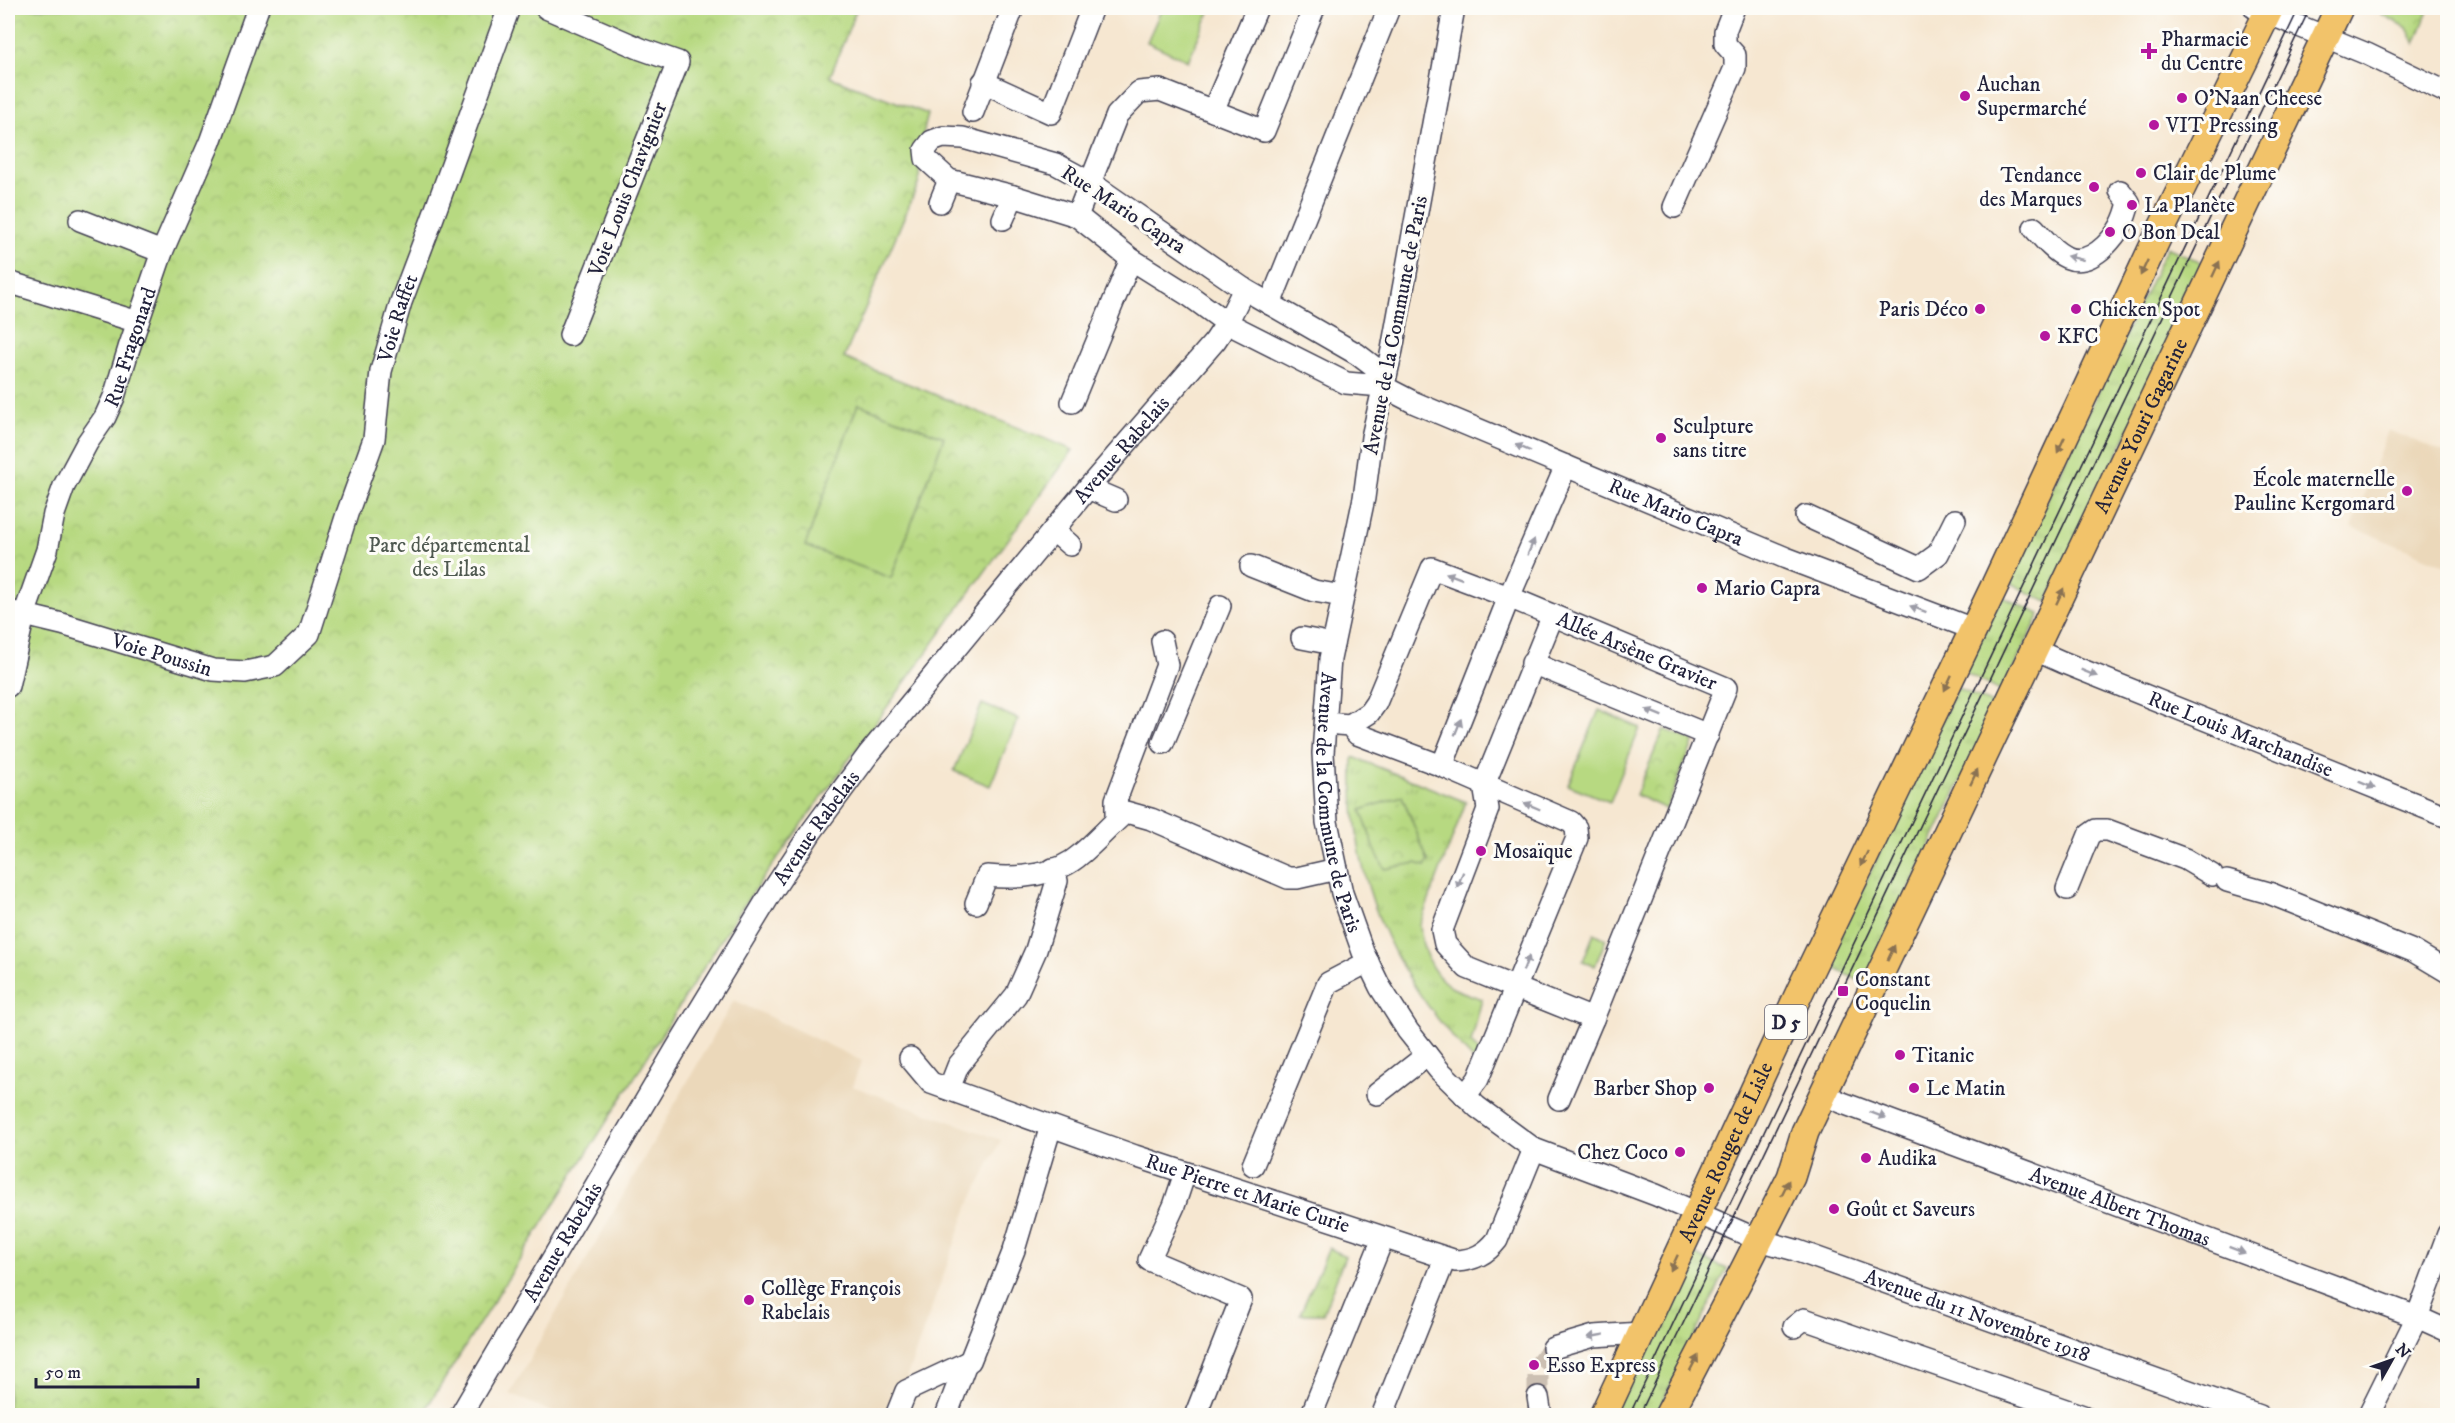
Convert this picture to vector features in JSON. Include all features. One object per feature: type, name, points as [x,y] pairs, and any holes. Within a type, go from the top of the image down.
[{"type":"main road","name":"Avenue Youri Gagarine","points":[[2035,650],[2339,8]]},
{"type":"main road","name":"D 5","points":[[1973,629],[2264,9]]},
{"type":"main road","name":"Avenue Rouget de Lisle","points":[[1603,1416],[1973,629]]},
{"type":"main road","points":[[1673,1412],[1791,1177],[1805,1132],[1823,1093],[2035,650]]},
{"type":"street","name":"Rue Fragonard","points":[[8,686],[16,613],[47,550],[54,514],[64,486],[87,443],[105,417],[114,397],[162,252],[210,142],[258,8]]},
{"type":"street","name":"Voie Raffet","points":[[309,634],[347,514],[374,440],[381,371],[400,302],[509,8]]},
{"type":"street","points":[[973,112],[1013,8]]},
{"type":"street","points":[[983,82],[1051,113],[1092,8]]},
{"type":"street","points":[[1213,111],[1257,8]]},
{"type":"street","points":[[1077,216],[1117,116],[1139,92],[1160,90],[1264,131],[1314,8]]},
{"type":"street","points":[[1270,304],[1389,8]]},
{"type":"street","name":"Avenue de la Commune de Paris","points":[[1454,8],[1392,350],[1372,437],[1364,498],[1333,644],[1324,722],[1323,753],[1327,822],[1342,893],[1368,962],[1380,987],[1426,1055],[1466,1096],[1534,1149],[1697,1213]]},
{"type":"street","points":[[1674,207],[1735,68],[1735,55],[1725,44],[1725,31],[1734,8]]},
{"type":"street","points":[[2264,9],[2325,38],[2367,54],[2448,93]]},
{"type":"street","name":"Voie Louis Chavignier","points":[[558,10],[678,62],[570,335]]},
{"type":"street","name":"Rue Mario Capra","points":[[1382,387],[1374,367],[1357,354],[1244,289],[1091,183],[1056,164],[963,138],[943,137],[932,141],[925,150],[926,159],[949,180],[1013,196],[1077,216],[1131,259],[1190,296],[1227,323],[1346,383],[1382,387],[1404,399],[1786,558],[1973,629]]},
{"type":"street","points":[[940,202],[949,180]]},
{"type":"street","points":[[2034,228],[2053,249],[2076,261],[2089,259],[2115,236],[2122,225],[2128,202],[2120,191]]},
{"type":"street","points":[[1003,219],[1013,196]]},
{"type":"street","points":[[80,220],[162,252]]},
{"type":"street","points":[[1072,402],[1131,259]]},
{"type":"street","points":[[8,282],[138,322]]},
{"type":"street","name":"Avenue Rabelais","points":[[467,1412],[676,1049],[806,840],[868,755],[1088,488],[1215,341],[1244,289]]},
{"type":"street","points":[[1442,766],[1509,597],[1566,466]]},
{"type":"street","points":[[1088,488],[1116,500]]},
{"type":"street","points":[[1806,516],[1919,568],[1938,554],[1955,520]]},
{"type":"street","points":[[1054,531],[1070,545]]},
{"type":"street","points":[[1251,566],[1314,591],[1342,596]]},
{"type":"street","points":[[1324,722],[1350,725],[1369,713],[1376,703],[1432,568],[1553,615]]},
{"type":"street","points":[[1163,743],[1220,606]]},
{"type":"street","name":"Voie Poussin","points":[[16,613],[62,624],[213,670],[245,672],[275,666],[309,634]]},
{"type":"street","name":"Allée Arsène Gravier","points":[[1559,1099],[1593,1019],[1726,687],[1553,615],[1484,785],[1488,809],[1442,930],[1445,944],[1453,956],[1467,968],[1593,1019]]},
{"type":"street","points":[[1302,638],[1333,644]]},
{"type":"street","points":[[1116,820],[1116,800],[1167,665],[1162,641]]},
{"type":"street","name":"Rue Louis Marchandise","points":[[2035,650],[2448,817]]},
{"type":"street","points":[[1532,663],[1708,735]]},
{"type":"street","points":[[1350,725],[1357,734],[1442,766],[1571,822],[1576,828],[1577,838],[1516,989],[1478,1079],[1466,1096]]},
{"type":"street","points":[[976,903],[987,876],[1006,878],[1043,874],[1080,856],[1126,812],[1151,819],[1288,878],[1337,869]]},
{"type":"street","points":[[2067,889],[2089,835],[2096,830],[2107,830],[2185,859],[2220,878],[2269,893],[2413,951],[2448,972]]},
{"type":"street","points":[[949,1089],[958,1066],[1016,995],[1036,950],[1057,881],[1053,869]]},
{"type":"street","points":[[1253,1165],[1328,982],[1368,962]]},
{"type":"street","points":[[1377,1094],[1426,1055]]},
{"type":"street","name":"Rue Pierre et Marie Curie","points":[[910,1058],[931,1083],[1185,1173],[1445,1259],[1468,1260],[1489,1250],[1505,1224],[1534,1149]]},
{"type":"street","name":"Avenue Albert Thomas","points":[[1823,1093],[1840,1102],[2417,1317],[2448,1331]]},
{"type":"street","points":[[896,1416],[906,1391],[970,1361],[974,1354],[1014,1250],[1051,1126]]},
{"type":"street","points":[[1185,1173],[1174,1206],[1149,1260],[1241,1299],[1195,1416]]},
{"type":"street","name":"Avenue du 11 Novembre 1918","points":[[1697,1213],[1759,1240],[1795,1250],[2259,1416]]},
{"type":"street","points":[[2368,1416],[2417,1317],[2448,1234]]},
{"type":"street","points":[[1311,1416],[1383,1238]]},
{"type":"street","points":[[1382,1416],[1445,1259]]},
{"type":"street","points":[[1794,1328],[1804,1319],[2083,1416]]},
{"type":"street","points":[[1553,1348],[1594,1335],[1641,1333]]},
{"type":"street","points":[[946,1416],[966,1363]]},
{"type":"shaded area","name":"École maternelle Pauline Kergomard","points":[[2388,430],[2447,454],[2447,566],[2352,527]]},
{"type":"shaded area","name":"Collège François Rabelais","points":[[734,1000],[862,1061],[852,1086],[1001,1140],[968,1207],[893,1415],[559,1415],[510,1394]]},
{"type":"green space","name":"Parc départemental des Lilas","points":[[8,8],[857,8],[830,77],[928,114],[920,146],[919,182],[844,358],[1073,450],[738,913],[422,1415],[8,1415]]},
{"type":"green space","points":[[1162,8],[1211,8],[1188,61],[1147,42]]},
{"type":"green space","points":[[2383,8],[2429,8],[2415,44],[2407,28],[2381,14]]},
{"type":"green space","points":[[2167,247],[2207,265],[2047,602],[2008,582]]},
{"type":"green space","points":[[858,404],[944,437],[891,578],[805,546]]},
{"type":"green space","points":[[2001,596],[2040,614],[2002,692],[1964,672]]},
{"type":"green space","points":[[1957,688],[1997,706],[1864,983],[1827,965]]},
{"type":"green space","points":[[982,704],[1018,719],[990,786],[954,771]]},
{"type":"green space","points":[[1599,710],[1640,728],[1610,802],[1568,785]]},
{"type":"green space","points":[[1664,729],[1694,741],[1666,809],[1636,795]]},
{"type":"green space","points":[[1353,757],[1466,802],[1420,924],[1425,951],[1437,975],[1451,987],[1482,999],[1471,1043],[1481,1053],[1476,1063],[1420,995],[1381,924],[1368,885],[1359,845],[1354,802]]},
{"type":"green space","points":[[1402,796],[1428,861],[1425,866],[1416,863],[1385,869],[1375,850],[1361,810]]},
{"type":"green space","points":[[1594,933],[1606,939],[1595,966],[1583,961]]},
{"type":"green space","points":[[1329,1248],[1345,1256],[1323,1314],[1300,1314]]},
{"type":"green space","points":[[1690,1253],[1727,1269],[1656,1415],[1612,1416]]},
{"type":"tunnel","points":[[1538,1397],[1538,1367],[1553,1348]]},
{"type":"tram line","points":[[1629,1416],[2299,8]]},
{"type":"tram line","points":[[1639,1416],[2310,8]]},
{"type":"place","name":"Pharmacie du Centre","points":[[2149,51]]},
{"type":"place","name":"Auchan Supermarché","points":[[1965,96]]},
{"type":"place","name":"O'Naan Cheese","points":[[2182,98]]},
{"type":"place","name":"VIT Pressing","points":[[2154,125]]},
{"type":"place","name":"Clair de Plume","points":[[2141,173]]},
{"type":"place","name":"Tendance des Marques","points":[[2094,187]]},
{"type":"place","name":"La Planète","points":[[2132,205]]},
{"type":"place","name":"O Bon Deal","points":[[2110,232]]},
{"type":"place","name":"Paris Déco","points":[[1980,309]]},
{"type":"place","name":"Chicken Spot","points":[[2076,309]]},
{"type":"place","name":"KFC","points":[[2045,336]]},
{"type":"place","name":"Sculpture sans titre","points":[[1661,438]]},
{"type":"place","name":"École maternelle Pauline Kergomard","points":[[2407,491]]},
{"type":"place","name":"Mario Capra","points":[[1702,588]]},
{"type":"place","name":"Mosaïque","points":[[1481,851]]},
{"type":"place","name":"Constant Coquelin","points":[[1843,991]]},
{"type":"place","name":"Titanic","points":[[1900,1055]]},
{"type":"place","name":"Barber Shop","points":[[1709,1088]]},
{"type":"place","name":"Le Matin","points":[[1914,1088]]},
{"type":"place","name":"Chez Coco","points":[[1680,1152]]},
{"type":"place","name":"Audika","points":[[1866,1158]]},
{"type":"place","name":"Goût et Saveurs","points":[[1834,1209]]},
{"type":"place","name":"Collège François Rabelais","points":[[749,1300]]},
{"type":"place","name":"Esso Express","points":[[1534,1365]]}]
